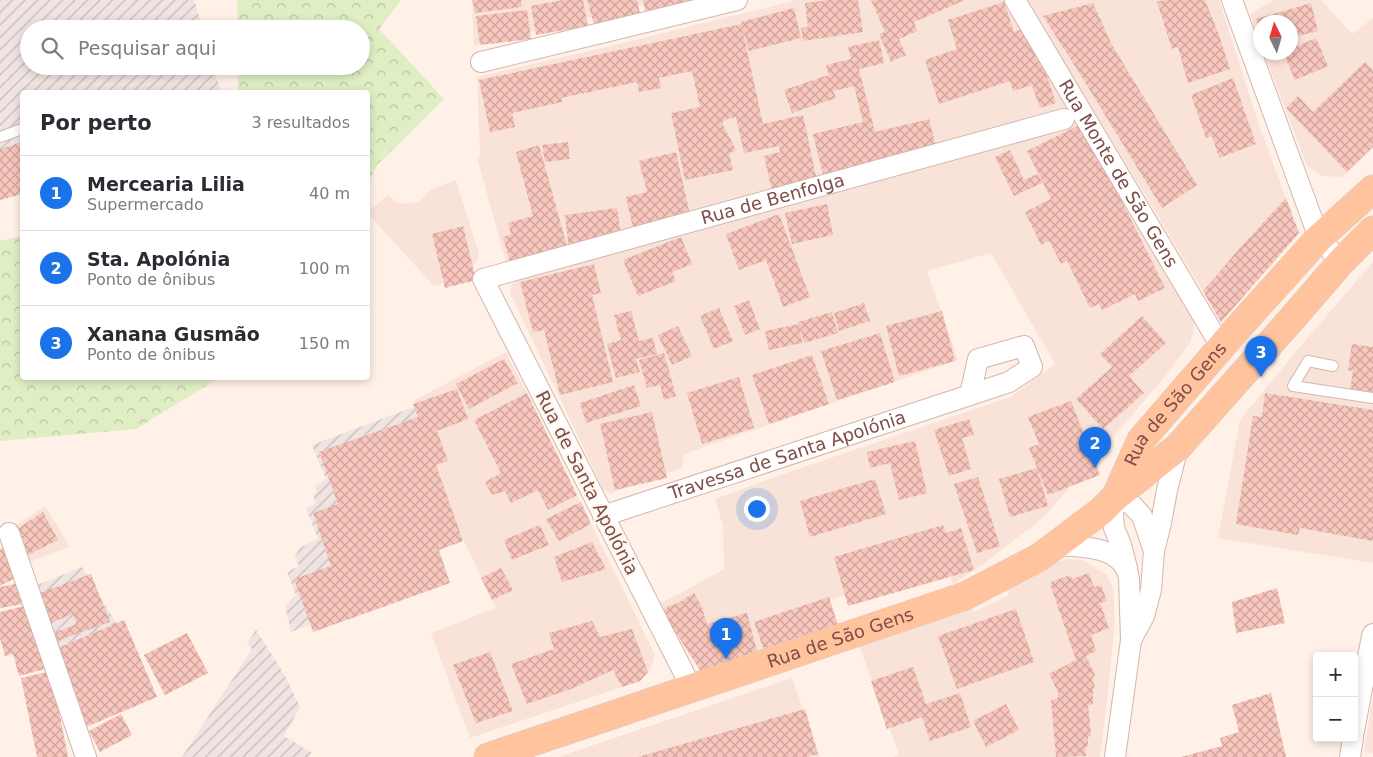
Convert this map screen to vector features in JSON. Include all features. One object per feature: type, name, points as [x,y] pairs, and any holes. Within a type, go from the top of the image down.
[{"type":"main road","name":"Rua de São Gens","points":[[1115,497],[1141,440],[1319,238],[1373,189]]},
{"type":"main road","name":"Rua de São Gens","points":[[488,757],[965,596],[1040,557],[1101,511],[1115,497],[1178,447],[1341,262],[1373,230]]},
{"type":"street","points":[[481,62],[737,0]]},
{"type":"street","name":"Rua Monte de São Gens","points":[[1015,0],[1222,348]]},
{"type":"street","points":[[1232,0],[1319,238],[1341,262]]},
{"type":"street","name":"Rua de Benfolga","points":[[483,278],[1064,118]]},
{"type":"street","name":"Rua de Santa Apolónia","points":[[483,278],[684,673],[690,689]]},
{"type":"street","name":"Travessa de Santa Apolónia","points":[[604,516],[970,395]]},
{"type":"street","points":[[1131,640],[1144,616],[1150,590],[1154,550],[1170,474],[1178,447]]},
{"type":"street","points":[[1115,757],[1131,640],[1129,578],[1121,545],[1114,528],[1115,497],[1132,505],[1142,516],[1154,550]]},
{"type":"street","points":[[9,533],[86,757]]},
{"type":"street","points":[[1055,545],[1089,547],[1112,553],[1127,568]]},
{"type":"street","points":[[1358,710],[1373,634]]},
{"type":"street","points":[[1350,757],[1352,742]]},
{"type":"lane","points":[[0,137],[20,130]]},
{"type":"lane","points":[[1334,366],[1308,361],[1293,386],[1373,398]]},
{"type":"shaded area","points":[[0,0],[194,0],[200,20],[20,20],[20,75],[216,75],[220,90],[20,90],[20,186],[0,193]]},
{"type":"shaded area","points":[[472,0],[662,0],[474,46]]},
{"type":"shaded area","points":[[797,0],[1004,0],[1057,87],[1069,112],[506,262],[478,161],[480,153],[477,77]]},
{"type":"shaded area","points":[[1026,0],[1219,0],[1259,125],[1299,233],[1221,322],[1160,219]]},
{"type":"shaded area","points":[[1274,0],[1321,0],[1352,34],[1373,18],[1373,145],[1343,177],[1322,176],[1307,166],[1267,60],[1298,60],[1298,15],[1253,15],[1253,22],[1250,14]]},
{"type":"shaded area","points":[[1077,123],[1194,319],[1190,343],[1168,373],[1045,516],[981,566],[953,584],[950,575],[907,589],[902,576],[830,600],[838,624],[704,671],[657,605],[724,569],[723,526],[715,499],[1010,397],[1055,364],[991,253],[927,271],[958,360],[684,454],[682,468],[610,493],[603,489],[510,293],[512,284],[522,274],[1020,142]]},
{"type":"shaded area","points":[[456,180],[479,258],[467,274],[434,286],[370,216],[370,210],[388,195],[399,204],[418,202],[432,189]]},
{"type":"shaded area","points":[[1373,262],[1373,563],[1218,538],[1240,420]]},
{"type":"shaded area","points":[[506,352],[655,655],[651,668],[640,681],[470,738],[431,633],[496,608],[416,440],[431,433],[413,401]]},
{"type":"shaded area","points":[[416,406],[431,433],[416,441],[461,533],[432,546],[443,571],[291,632],[285,606],[296,595],[287,572],[299,566],[295,556],[300,548],[318,539],[306,508],[316,503],[313,494],[317,492],[315,487],[326,479],[312,445]]},
{"type":"shaded area","points":[[45,506],[70,547],[26,563],[12,528]]},
{"type":"shaded area","points":[[1067,559],[1083,560],[1107,575],[1113,589],[1115,621],[1100,757],[893,757],[899,754],[859,645],[972,608],[974,612],[1009,595],[1007,590],[1041,568]]},
{"type":"shaded area","points":[[82,567],[124,636],[65,668],[35,586]]},
{"type":"shaded area","points":[[256,630],[284,674],[300,707],[284,736],[312,753],[309,757],[182,757],[252,649],[247,643]]},
{"type":"shaded area","points":[[792,678],[820,757],[558,757]]},
{"type":"shaded area","points":[[1373,696],[1373,753],[1364,752]]},
{"type":"green space","points":[[237,0],[401,0],[379,29],[444,99],[377,165],[370,179],[370,90],[238,90],[238,75],[370,75],[370,20],[238,20]]},
{"type":"green space","points":[[20,236],[20,380],[216,380],[136,429],[0,441],[0,241]]},
{"type":"building","points":[[472,0],[521,0],[522,7],[475,13]]},
{"type":"building","points":[[563,0],[583,0],[588,26],[536,35],[531,6]]},
{"type":"building","points":[[587,0],[637,0],[640,13],[594,25]]},
{"type":"building","points":[[643,0],[689,0],[689,1],[645,11]]},
{"type":"building","points":[[829,0],[858,0],[863,32],[803,41],[801,28],[808,27],[805,3]]},
{"type":"building","points":[[871,0],[965,0],[914,22],[917,31],[899,39],[906,55],[891,62],[879,34],[885,32]]},
{"type":"building","points":[[1163,0],[1205,0],[1230,69],[1188,83],[1178,47],[1172,49],[1157,2]]},
{"type":"building","points":[[1004,2],[1014,32],[1030,26],[1056,103],[1040,108],[1032,85],[1013,91],[1010,81],[939,104],[925,60],[957,49],[948,20]]},
{"type":"building","points":[[1093,3],[1112,45],[1197,185],[1162,208],[1043,16]]},
{"type":"building","points":[[1311,3],[1318,31],[1298,36],[1298,15],[1270,15]]},
{"type":"building","points":[[794,8],[801,38],[749,51],[742,27],[763,124],[803,115],[818,186],[773,195],[764,156],[780,152],[779,146],[744,153],[736,117],[727,119],[722,123],[736,150],[729,154],[733,170],[685,180],[671,113],[700,107],[692,71],[659,78],[661,88],[639,92],[637,82],[561,98],[562,102],[512,113],[515,127],[490,132],[479,80],[742,24],[741,22]]},
{"type":"building","points":[[527,10],[531,39],[480,45],[476,16]]},
{"type":"building","points":[[1316,38],[1328,66],[1295,80],[1286,60],[1298,60],[1298,46]]},
{"type":"building","points":[[879,40],[884,63],[859,69],[875,132],[929,119],[938,154],[825,183],[813,134],[863,122],[854,86],[833,91],[836,98],[792,113],[784,90],[828,75],[830,80],[826,65],[851,59],[848,47]]},
{"type":"building","points":[[1365,62],[1373,70],[1373,147],[1347,172],[1286,108],[1298,96],[1313,112]]},
{"type":"building","points":[[1233,78],[1256,144],[1219,158],[1212,136],[1206,138],[1191,95]]},
{"type":"building","points":[[1083,123],[1165,288],[1138,301],[1135,294],[1102,310],[1099,304],[1090,308],[1067,261],[1061,264],[1049,241],[1041,245],[1025,212],[1051,199],[1027,151]]},
{"type":"building","points":[[568,142],[570,159],[545,162],[542,145]]},
{"type":"building","points":[[20,143],[20,195],[0,200],[0,149]]},
{"type":"building","points":[[539,145],[569,253],[512,269],[503,237],[511,234],[508,223],[533,216],[516,152]]},
{"type":"building","points":[[1010,150],[1024,180],[1038,174],[1042,183],[1014,196],[995,157]]},
{"type":"building","points":[[676,152],[691,219],[634,232],[626,197],[647,192],[639,161]]},
{"type":"building","points":[[1286,198],[1299,233],[1221,322],[1203,291]]},
{"type":"building","points":[[827,204],[833,235],[792,244],[785,213]]},
{"type":"building","points":[[617,208],[622,242],[569,249],[565,215]]},
{"type":"building","points":[[779,214],[810,297],[783,307],[766,260],[739,270],[726,234]]},
{"type":"building","points":[[463,226],[476,280],[445,288],[432,234]]},
{"type":"building","points":[[681,237],[692,264],[672,272],[676,281],[638,296],[623,260]]},
{"type":"building","points":[[594,264],[601,293],[592,295],[613,382],[560,395],[544,330],[533,332],[520,282]]},
{"type":"building","points":[[749,300],[760,329],[745,335],[734,306]]},
{"type":"building","points":[[864,303],[870,321],[839,331],[834,313]]},
{"type":"building","points":[[719,308],[733,341],[714,349],[700,316]]},
{"type":"building","points":[[631,311],[639,341],[653,338],[657,354],[636,359],[640,372],[616,378],[607,344],[621,340],[614,315]]},
{"type":"building","points":[[942,311],[955,361],[899,376],[886,326]]},
{"type":"building","points":[[832,312],[838,333],[804,343],[798,322]]},
{"type":"building","points":[[1142,316],[1166,343],[1129,376],[1144,393],[1103,429],[1076,399],[1112,367],[1100,354]]},
{"type":"building","points":[[799,324],[802,343],[769,350],[765,331]]},
{"type":"building","points":[[678,326],[692,356],[672,365],[658,335]]},
{"type":"building","points":[[880,333],[895,382],[837,400],[821,351]]},
{"type":"building","points":[[1352,344],[1373,347],[1373,392],[1350,389],[1353,371],[1348,370]]},
{"type":"building","points":[[664,353],[676,396],[664,400],[660,385],[647,388],[639,360]]},
{"type":"building","points":[[812,355],[829,404],[769,424],[752,375]]},
{"type":"building","points":[[504,359],[518,383],[469,409],[456,384]]},
{"type":"building","points":[[739,377],[754,428],[702,444],[687,393]]},
{"type":"building","points":[[634,385],[641,406],[586,423],[580,403]]},
{"type":"building","points":[[457,389],[468,419],[437,431],[448,461],[436,465],[463,541],[439,550],[450,583],[313,632],[294,579],[331,566],[313,513],[338,504],[319,452],[418,417],[413,404]]},
{"type":"building","points":[[527,393],[577,495],[548,510],[538,490],[511,503],[505,491],[492,495],[485,482],[501,473],[474,420]]},
{"type":"building","points":[[1265,393],[1373,410],[1373,541],[1300,528],[1298,535],[1236,524],[1253,416],[1262,417]]},
{"type":"building","points":[[1071,401],[1100,475],[1048,495],[1029,448],[1039,444],[1028,417]]},
{"type":"building","points":[[652,412],[667,478],[615,490],[600,424]]},
{"type":"building","points":[[969,419],[974,435],[962,438],[971,469],[949,476],[934,430]]},
{"type":"building","points":[[915,441],[927,493],[899,500],[890,463],[870,468],[867,452]]},
{"type":"building","points":[[1037,468],[1048,506],[1010,517],[999,479]]},
{"type":"building","points":[[978,477],[1000,546],[977,553],[954,484]]},
{"type":"building","points":[[875,479],[886,514],[810,537],[800,501]]},
{"type":"building","points":[[581,502],[591,524],[559,541],[546,519]]},
{"type":"building","points":[[43,512],[58,540],[28,555],[17,529]]},
{"type":"building","points":[[540,525],[549,545],[512,560],[504,540]]},
{"type":"building","points":[[943,525],[946,533],[961,528],[974,570],[848,606],[834,557]]},
{"type":"building","points":[[592,542],[606,569],[562,582],[554,557]]},
{"type":"building","points":[[4,547],[19,576],[0,586],[0,550]]},
{"type":"building","points":[[501,568],[513,590],[492,600],[481,578]]},
{"type":"building","points":[[1089,573],[1094,587],[1101,585],[1107,601],[1100,603],[1109,628],[1091,635],[1096,651],[1086,656],[1095,675],[1092,679],[1095,687],[1093,688],[1093,704],[1088,705],[1091,736],[1088,737],[1088,746],[1085,747],[1086,756],[1056,757],[1051,700],[1058,698],[1058,692],[1049,674],[1076,660],[1051,587],[1051,582],[1070,575],[1072,579]]},
{"type":"building","points":[[91,574],[110,622],[54,642],[51,634],[77,624],[73,614],[48,624],[37,594]]},
{"type":"building","points":[[19,583],[23,604],[0,608],[0,587]]},
{"type":"building","points":[[1277,588],[1285,623],[1236,633],[1232,602]]},
{"type":"building","points":[[694,593],[701,605],[707,624],[747,613],[758,655],[703,675],[662,611]]},
{"type":"building","points":[[829,597],[839,629],[765,653],[754,622]]},
{"type":"building","points":[[28,605],[45,669],[19,676],[13,654],[5,656],[0,638],[0,612]]},
{"type":"building","points":[[1016,609],[1034,662],[957,689],[938,636]]},
{"type":"building","points":[[124,620],[157,697],[86,727],[76,703],[79,702],[56,649]]},
{"type":"building","points":[[592,621],[600,637],[632,629],[648,672],[640,681],[622,687],[613,670],[571,689],[527,704],[511,664],[554,649],[549,633]]},
{"type":"building","points":[[187,633],[208,673],[165,695],[144,655]]},
{"type":"building","points":[[490,652],[513,711],[476,723],[453,665]]},
{"type":"building","points":[[913,667],[926,704],[960,693],[971,727],[930,741],[922,717],[887,729],[871,681]]},
{"type":"building","points":[[51,671],[68,757],[37,757],[21,678]]},
{"type":"building","points":[[1271,693],[1286,757],[1181,757],[1222,746],[1220,738],[1239,732],[1232,705]]},
{"type":"building","points":[[1006,704],[1019,730],[986,747],[973,721]]},
{"type":"building","points":[[805,709],[818,754],[806,757],[638,757]]},
{"type":"building","points":[[121,714],[132,735],[100,752],[89,731]]},
{"type":"place","name":"Xanana Gusmão","points":[[1261,377]]},
{"type":"place","name":"Sta. Apolónia","points":[[1095,468]]},
{"type":"place","name":"Mercearia Lilia","points":[[726,659]]}]
